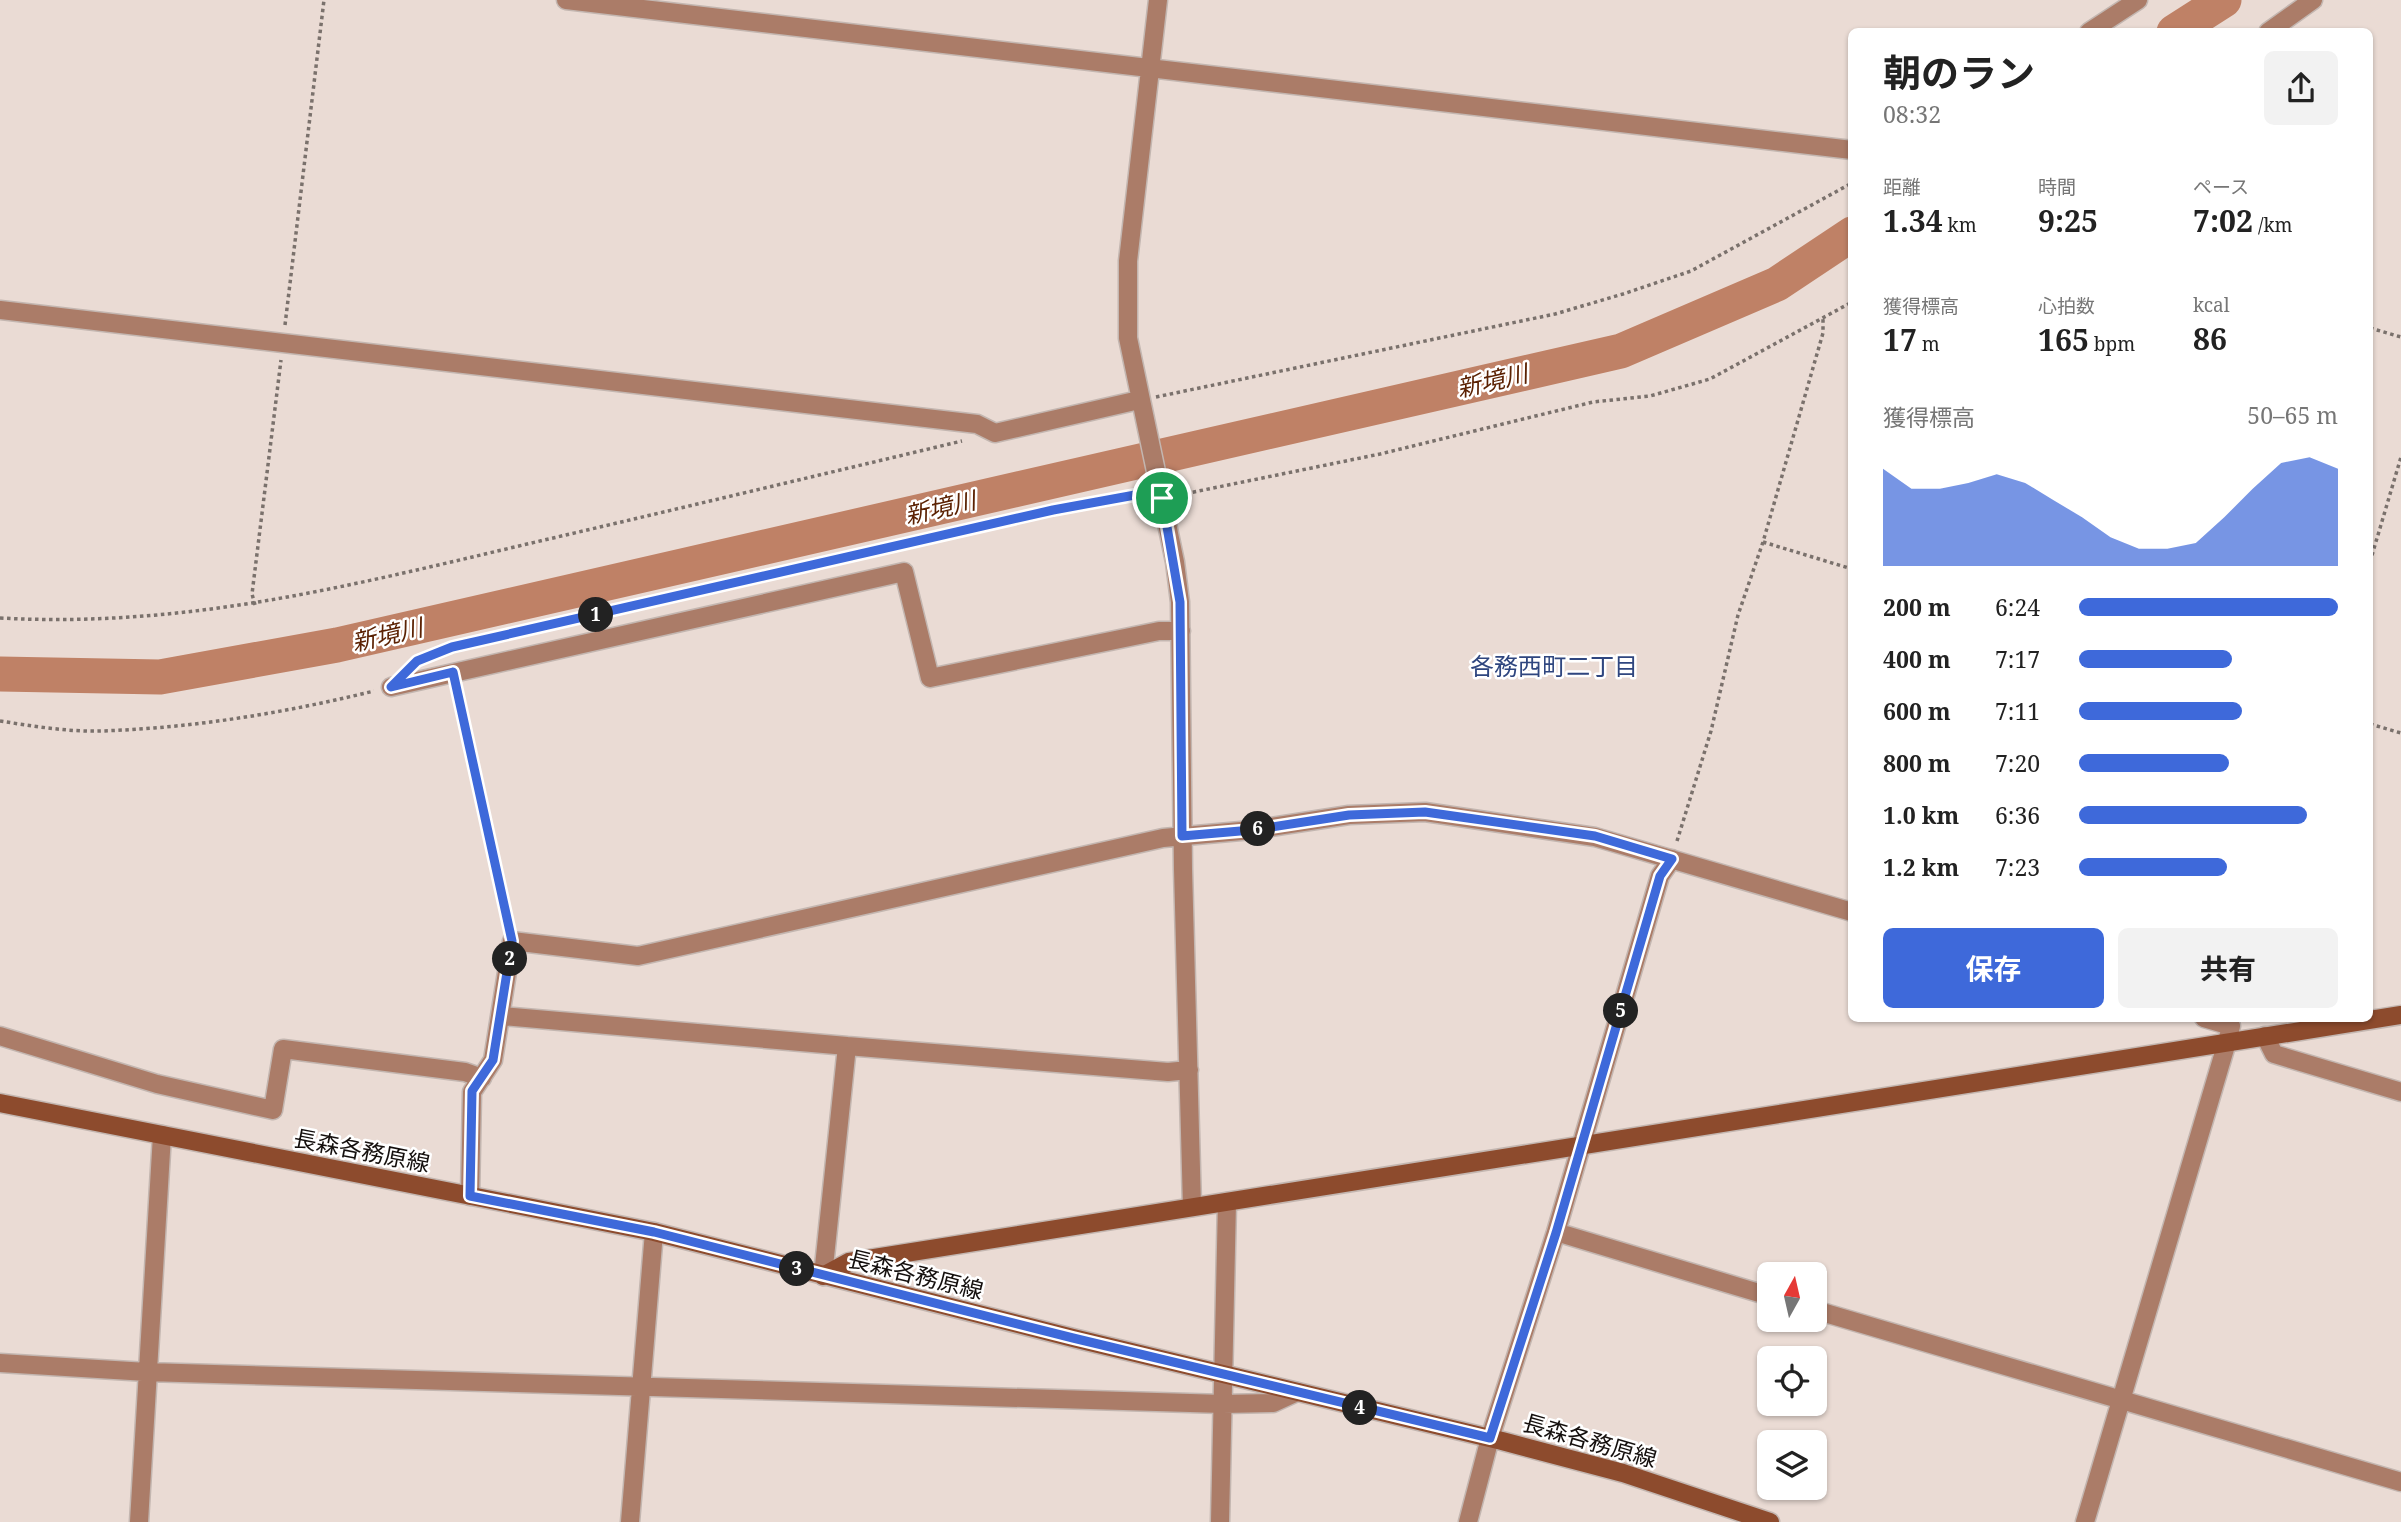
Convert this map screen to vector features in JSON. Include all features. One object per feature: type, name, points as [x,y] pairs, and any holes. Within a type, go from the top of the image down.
[{"type":"main road","points":[[2373,1020],[2401,1016]]},
{"type":"main road","points":[[823,1276],[849,1262],[1581,1148],[2360,1022]]},
{"type":"main road","name":"長森各務原線","points":[[0,1103],[654,1232],[823,1276],[1490,1438],[1623,1473],[1770,1522]]},
{"type":"street","points":[[566,0],[1848,150]]},
{"type":"street","points":[[1158,0],[1128,261],[1128,338],[1175,562],[1181,631],[1182,836],[1192,1207]]},
{"type":"street","points":[[2095,28],[2138,0]]},
{"type":"street","points":[[2274,28],[2313,0]]},
{"type":"street","points":[[0,310],[976,424],[995,433],[1139,400]]},
{"type":"street","points":[[391,687],[904,572],[930,678],[1159,631],[1181,631]]},
{"type":"street","points":[[470,1196],[472,1091],[493,1060],[512,941],[638,956],[1163,838],[1252,830],[1349,815],[1425,812],[1595,836],[1848,911]]},
{"type":"street","points":[[1468,1522],[1490,1438],[1556,1233],[1660,876],[1672,859]]},
{"type":"street","points":[[502,1016],[1168,1072],[1189,1070]]},
{"type":"street","points":[[2085,1522],[2227,1042],[2231,1026],[2218,1022]]},
{"type":"street","points":[[0,1036],[157,1084],[273,1110],[282,1049],[465,1072],[482,1078]]},
{"type":"street","points":[[2265,1036],[2274,1054],[2401,1092]]},
{"type":"street","points":[[823,1276],[847,1046]]},
{"type":"street","points":[[139,1522],[162,1135]]},
{"type":"street","points":[[1220,1522],[1227,1202]]},
{"type":"street","points":[[630,1522],[654,1232]]},
{"type":"street","points":[[1556,1233],[1757,1292]]},
{"type":"street","points":[[1827,1314],[2401,1482]]},
{"type":"street","points":[[0,1363],[148,1372],[1223,1404],[1273,1403],[1297,1392]]},
{"type":"path","points":[[255,605],[252,594],[324,0]]},
{"type":"path","points":[[1139,400],[1555,314],[1623,294],[1691,271],[1848,185]]},
{"type":"path","points":[[417,661],[452,647],[1053,510],[1146,493],[1162,498],[1380,454],[1593,402],[1650,396],[1710,379],[1848,304]]},
{"type":"path","points":[[1672,859],[1711,731],[1738,615],[1763,542],[1823,333],[1823,318]]},
{"type":"path","points":[[2373,328],[2401,337]]},
{"type":"path","points":[[0,618],[65,622],[179,615],[255,605],[406,573],[995,433]]},
{"type":"path","points":[[2373,552],[2401,457]]},
{"type":"path","points":[[1763,542],[1848,568]]},
{"type":"path","points":[[453,672],[512,941]]},
{"type":"path","points":[[0,721],[98,732],[198,723],[294,710],[391,687]]},
{"type":"path","points":[[2373,725],[2401,733]]},
{"type":"waterway","name":"新境川","points":[[2180,28],[2224,0]]},
{"type":"waterway","name":"新境川","points":[[0,674],[160,677],[337,645],[1621,351],[1777,284],[1848,237]]},
{"type":"district","name":"各務西町二丁目","points":[[1554,665]]},
{"type":"route","points":[[1146,493],[1162,498],[1180,602],[1182,836],[1203,832],[1252,830],[1349,815],[1425,812],[1595,836],[1672,859],[1660,876],[1556,1233],[1490,1438],[1073,1338],[654,1232],[590,1217],[470,1196],[472,1091],[493,1060],[512,941],[453,672],[391,687],[417,661],[452,647],[1053,510],[1146,493]]}]
